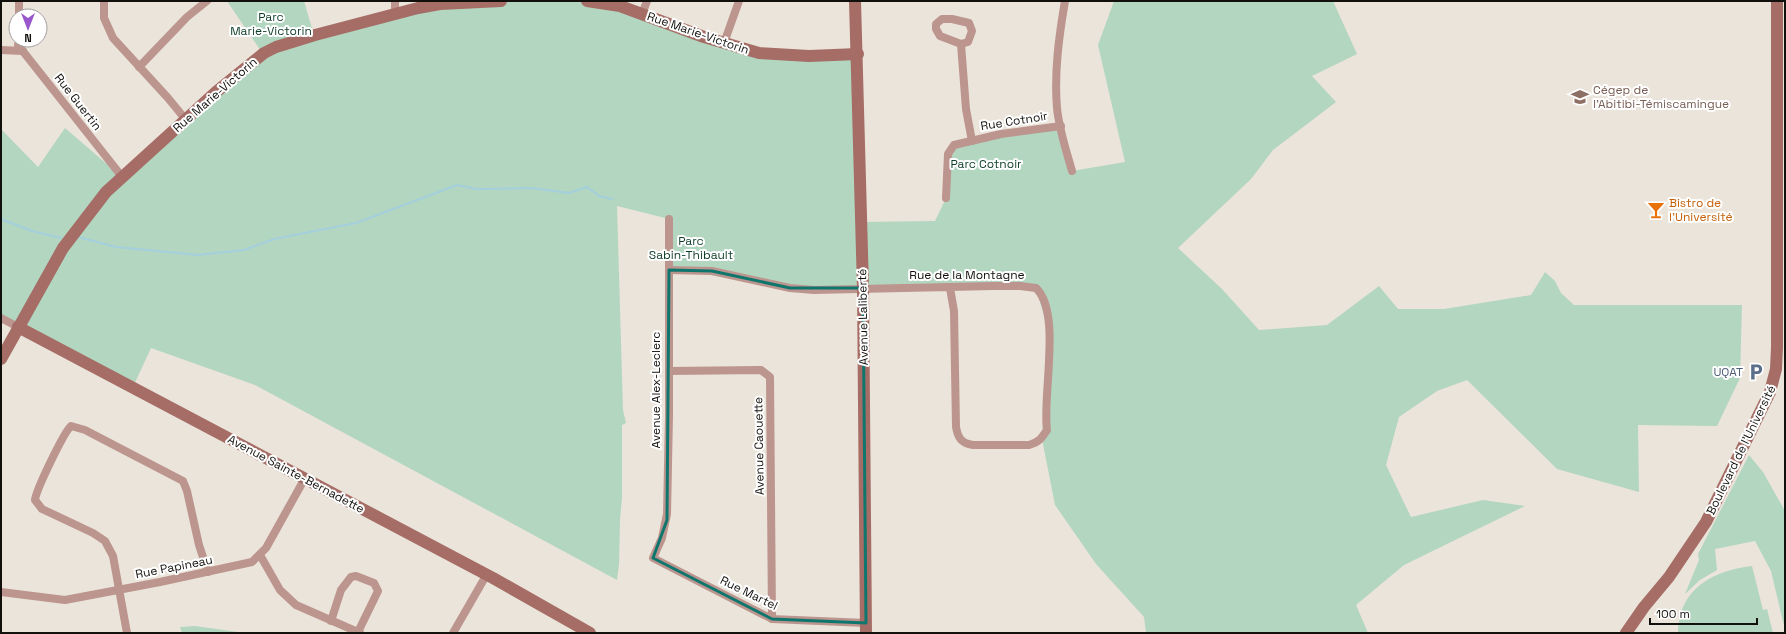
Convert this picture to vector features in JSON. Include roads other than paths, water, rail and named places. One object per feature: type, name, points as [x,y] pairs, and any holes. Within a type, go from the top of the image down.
[{"type":"street","points":[[104,1],[104,18],[107,29],[113,38],[186,120]]},
{"type":"street","points":[[139,67],[187,17],[207,1]]},
{"type":"street","points":[[395,1],[395,14]]},
{"type":"street","name":"Rue Marie-Victorin","points":[[1,359],[63,248],[106,192],[216,92],[264,53],[276,47],[315,35],[440,4],[501,1]]},
{"type":"street","name":"Rue Marie-Victorin","points":[[587,1],[620,6],[724,43],[758,53],[829,56],[858,54]]},
{"type":"street","points":[[642,14],[648,1]]},
{"type":"street","points":[[724,43],[739,1]]},
{"type":"street","name":"Avenue Laliberté","points":[[855,1],[858,54],[863,288],[866,628]]},
{"type":"street","points":[[1065,1],[1058,58],[1057,95],[1061,126],[1072,171]]},
{"type":"street","name":"Boulevard de l'Université","points":[[1626,633],[1644,607],[1669,577],[1706,522],[1770,392],[1776,369],[1781,347],[1777,1]]},
{"type":"street","points":[[961,44],[966,109],[972,140]]},
{"type":"street","name":"Rue Guertin","points":[[20,48],[122,178]]},
{"type":"street","points":[[1,50],[23,51]]},
{"type":"street","name":"Rue Cotnoir","points":[[946,198],[948,154],[954,145],[972,140],[1061,126]]},
{"type":"street","name":"Avenue Alex-Leclerc","points":[[653,558],[662,538],[667,520],[669,219]]},
{"type":"street","name":"Rue de la Montagne","points":[[669,270],[712,272],[802,289],[1020,286],[1036,288],[1042,294],[1048,311],[1049,333],[1047,430],[1042,439],[1037,442],[1029,445],[973,445],[965,443],[958,438],[956,427],[954,311],[950,288]]},
{"type":"street","name":"Avenue Sainte-Bernadette","points":[[1,318],[487,574],[590,633]]},
{"type":"street","name":"Avenue Caouette","points":[[669,371],[761,370],[770,377],[772,619]]},
{"type":"street","points":[[127,633],[113,556],[105,541],[93,533],[42,509],[35,500],[39,486],[63,437],[71,426],[85,430],[183,481],[187,491],[199,545],[208,572]]},
{"type":"street","name":"Rue Papineau","points":[[1,592],[65,600],[252,562],[266,548],[305,478]]},
{"type":"street","points":[[260,555],[280,590],[296,605],[331,621],[359,633],[377,593],[376,585],[356,576],[351,577],[341,590],[331,621]]},
{"type":"street","name":"Rue Martel","points":[[653,558],[772,619],[866,628]]},
{"type":"street","points":[[453,633],[487,574]]},
{"type":"waterway","points":[[78,237],[116,247],[198,255],[244,250],[274,239],[356,223],[457,185],[477,189],[531,188],[569,193],[587,187],[599,196],[612,199]]},
{"type":"waterway","points":[[1,219],[32,231],[61,238]]},
{"type":"place","name":"Cégep de l'Abitibi-Témiscamingue","points":[[1580,97]]},
{"type":"place","name":"Bistro de l'Université","points":[[1656,210]]},
{"type":"place","name":"UQAT","points":[[1756,372]]},
{"type":"park label","name":"Parc Marie-Victorin","points":[[271,24]]},
{"type":"park label","name":"Parc Cotnoir","points":[[986,164]]},
{"type":"park label","name":"Parc Sabin-Thibault","points":[[691,248]]}]
